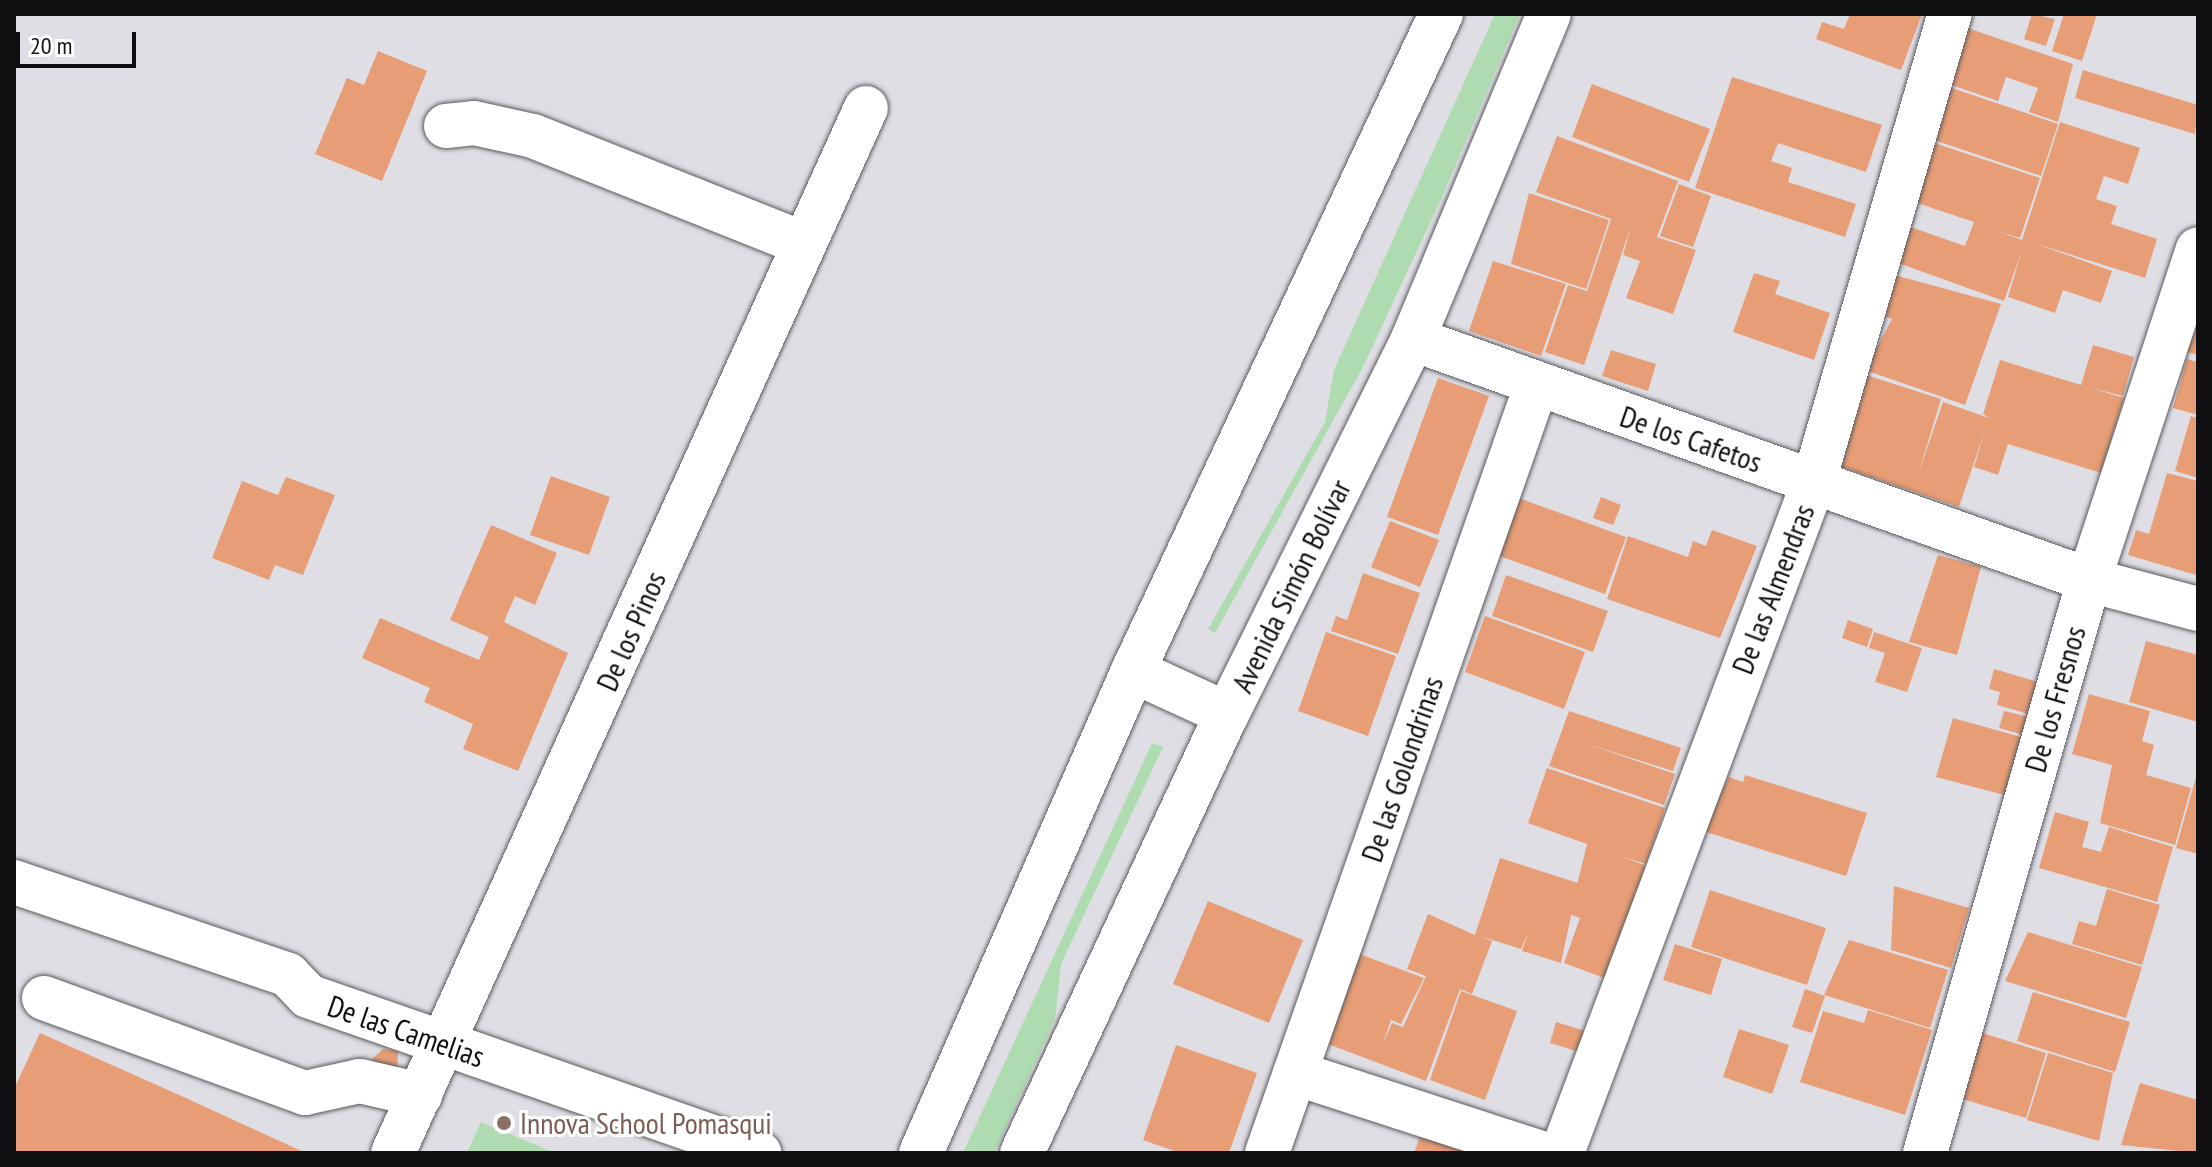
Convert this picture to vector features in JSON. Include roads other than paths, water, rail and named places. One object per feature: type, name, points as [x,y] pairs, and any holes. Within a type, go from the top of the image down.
[{"type":"main road","points":[[921,1153],[1133,671],[1441,14]]},
{"type":"main road","name":"Avenida Simón Bolívar","points":[[1022,1153],[1227,714],[1413,339],[1549,14]]},
{"type":"main road","name":"De las Almendras","points":[[1562,1153],[1814,481],[1950,14]]},
{"type":"main road","name":"De los Pinos","points":[[393,1153],[866,108]]},
{"type":"main road","points":[[446,126],[474,123],[533,136],[804,244]]},
{"type":"main road","name":"De los Fresnos","points":[[1925,1153],[2089,580],[2198,249]]},
{"type":"main road","name":"De los Cafetos","points":[[1413,339],[1536,386],[2089,580],[2198,609]]},
{"type":"main road","name":"De las Golondrinas","points":[[1267,1153],[1536,386]]},
{"type":"main road","points":[[1133,671],[1227,714]]},
{"type":"main road","name":"De las Camelias","points":[[14,882],[288,975],[308,996],[730,1149]]},
{"type":"main road","points":[[44,998],[305,1093],[360,1081],[420,1095]]},
{"type":"main road","points":[[1295,1073],[1541,1153]]},
{"type":"place","name":"Innova School Pomasqui","points":[[504,1123]]}]
